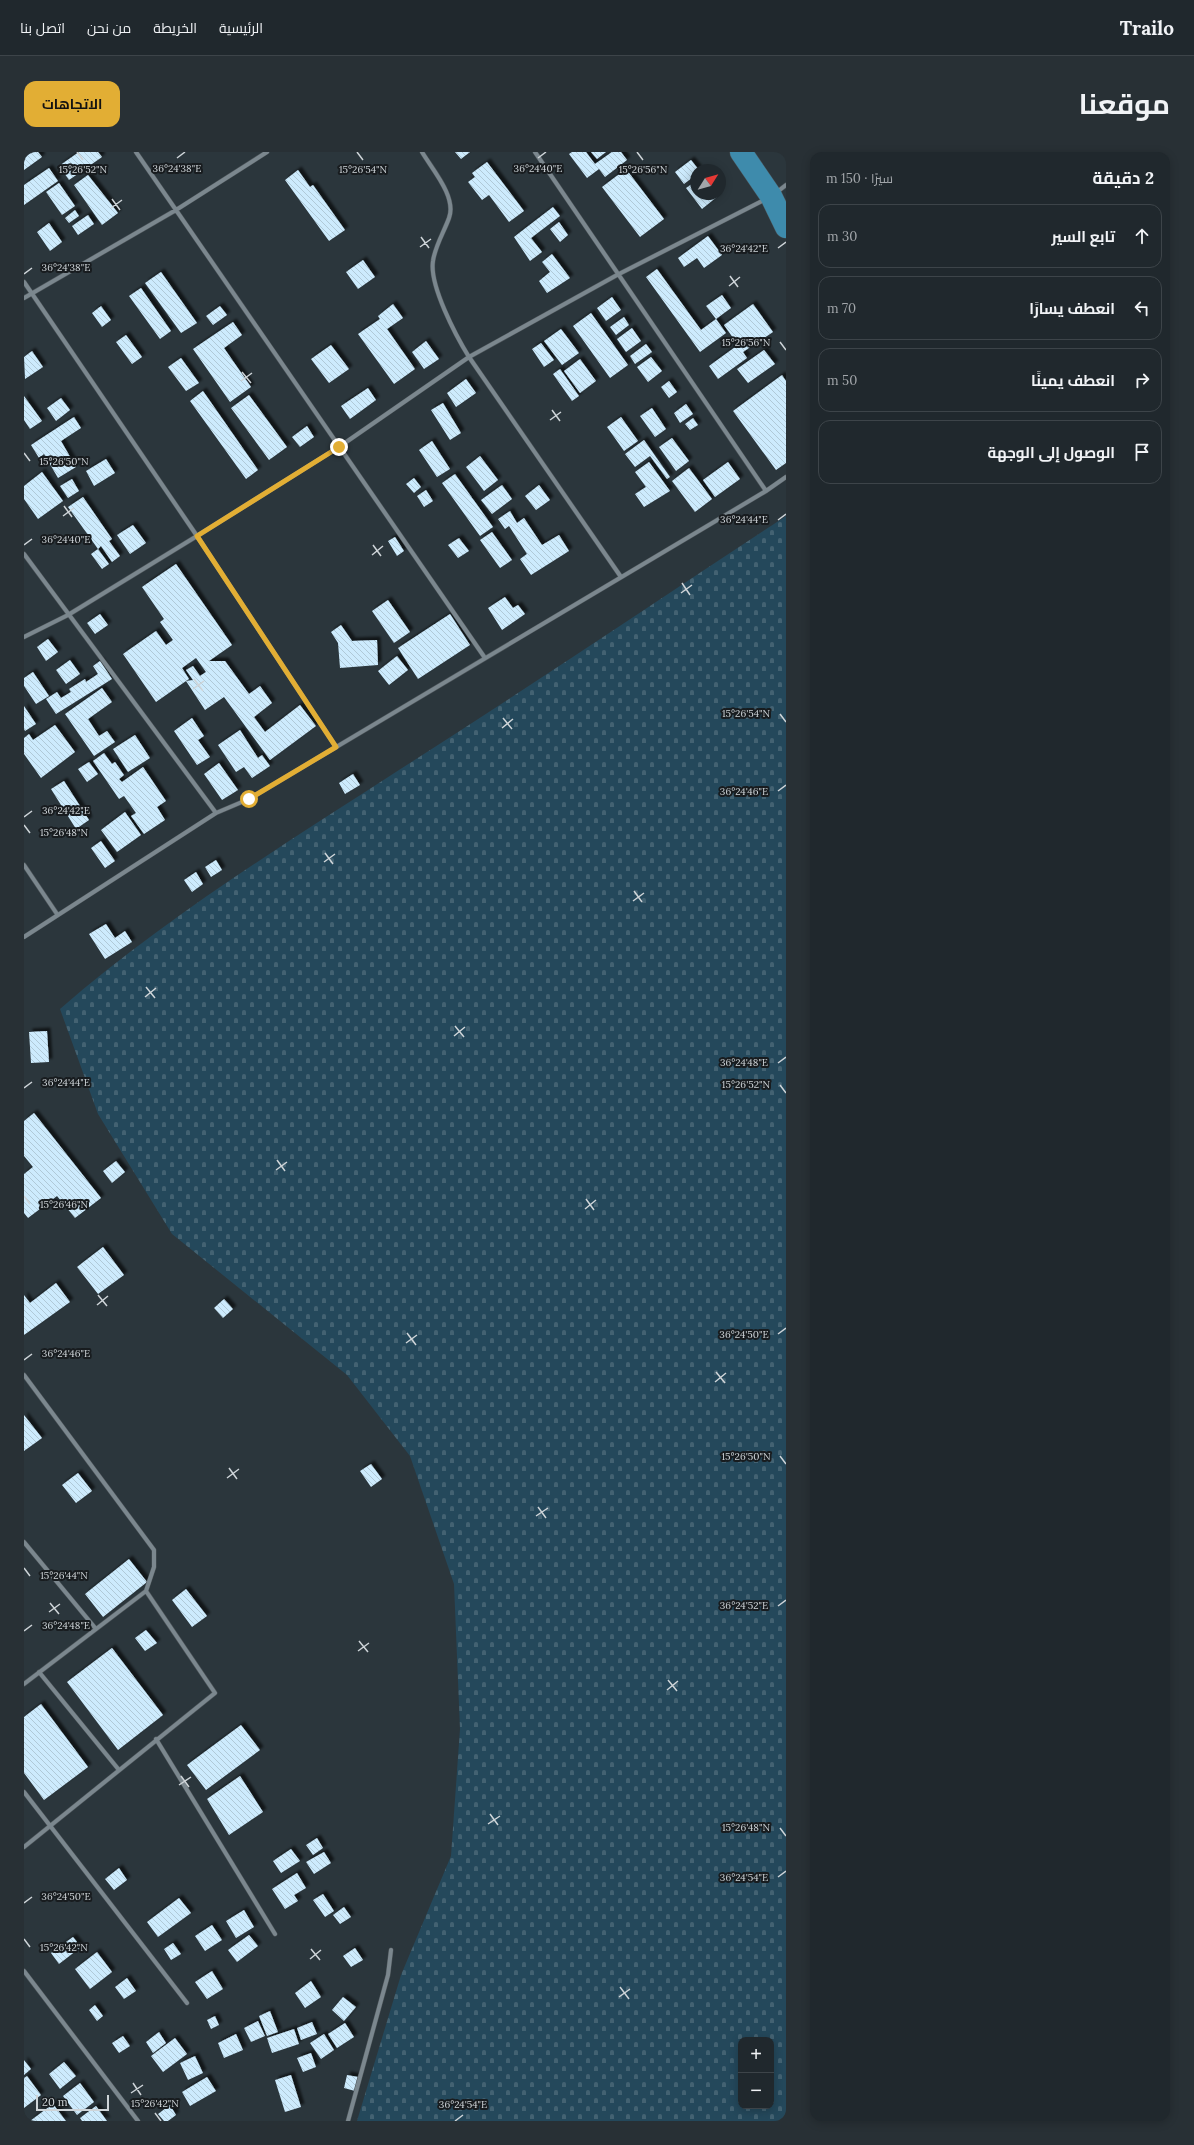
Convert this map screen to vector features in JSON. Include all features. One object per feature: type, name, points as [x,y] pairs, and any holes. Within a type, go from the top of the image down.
[{"type":"main road","points":[[741,152],[779,190],[786,226]]},
{"type":"street","points":[[136,152],[485,658]]},
{"type":"street","points":[[24,298],[176,210],[268,152]]},
{"type":"street","points":[[422,152],[451,204],[450,215],[432,261],[433,273],[451,326],[469,357],[621,577]]},
{"type":"street","points":[[535,152],[766,491]]},
{"type":"street","points":[[24,637],[68,615],[339,447],[469,357],[618,275],[779,190]]},
{"type":"street","points":[[24,282],[197,536],[336,747]]},
{"type":"street","points":[[24,937],[57,914],[216,813],[249,799],[766,491],[786,477]]},
{"type":"street","points":[[24,554],[216,813]]},
{"type":"street","points":[[24,866],[57,914]]},
{"type":"street","points":[[24,1375],[154,1550],[154,1567],[146,1591],[24,1684]]},
{"type":"street","points":[[24,1542],[96,1629]]},
{"type":"street","points":[[24,1847],[156,1739],[215,1694],[146,1591]]},
{"type":"street","points":[[39,1672],[119,1770]]},
{"type":"street","points":[[156,1739],[275,1934]]},
{"type":"street","points":[[24,1792],[187,2003]]},
{"type":"street","points":[[348,2121],[388,1974],[391,1950]]},
{"type":"street","points":[[24,1971],[138,2121]]},
{"type":"green space","points":[[786,516],[786,2121],[357,2121],[401,1975],[451,1856],[460,1729],[454,1584],[410,1456],[347,1375],[172,1234],[98,1114],[60,1009],[141,944],[225,884],[312,826],[545,676]]},
{"type":"building","points":[[24,152],[38,152],[42,157],[24,170]]},
{"type":"building","points":[[79,152],[98,152],[102,157],[69,180],[59,166]]},
{"type":"building","points":[[455,152],[470,152],[461,159]]},
{"type":"building","points":[[572,152],[586,152],[595,164],[612,152],[621,152],[627,160],[605,177],[599,169],[587,178],[569,154]]},
{"type":"building","points":[[591,152],[606,152],[597,159]]},
{"type":"building","points":[[691,160],[694,164],[690,164],[690,180],[684,184],[675,172]]},
{"type":"building","points":[[487,162],[524,211],[509,222],[489,195],[482,200],[468,182],[475,177],[472,173]]},
{"type":"building","points":[[49,168],[58,181],[24,205],[24,185]]},
{"type":"building","points":[[626,169],[664,219],[640,237],[602,187]]},
{"type":"building","points":[[298,170],[310,187],[313,185],[345,230],[329,241],[285,180]]},
{"type":"building","points":[[88,175],[118,213],[102,225],[74,185]]},
{"type":"building","points":[[59,183],[75,206],[62,215],[46,192]]},
{"type":"building","points":[[690,185],[690,193],[686,188]]},
{"type":"building","points":[[695,200],[713,200],[702,209]]},
{"type":"building","points":[[553,207],[560,216],[531,238],[542,252],[530,261],[514,237]]},
{"type":"building","points":[[75,210],[79,216],[69,223],[65,218]]},
{"type":"building","points":[[88,215],[94,224],[78,235],[72,226]]},
{"type":"building","points":[[559,222],[568,235],[560,242],[550,229]]},
{"type":"building","points":[[49,223],[62,242],[50,251],[37,232]]},
{"type":"building","points":[[708,236],[722,255],[704,268],[697,258],[684,267],[678,258]]},
{"type":"building","points":[[552,254],[570,278],[547,293],[539,281],[550,272],[542,262]]},
{"type":"building","points":[[363,260],[375,277],[358,289],[346,272]]},
{"type":"building","points":[[657,269],[701,330],[716,319],[726,333],[700,352],[646,277]]},
{"type":"building","points":[[161,272],[197,323],[181,333],[145,283]]},
{"type":"building","points":[[141,288],[171,331],[160,339],[129,296]]},
{"type":"building","points":[[722,295],[731,308],[716,319],[706,306]]},
{"type":"building","points":[[612,297],[621,310],[606,321],[597,308]]},
{"type":"building","points":[[393,304],[403,318],[387,329],[415,369],[394,384],[358,334],[380,319],[378,316]]},
{"type":"building","points":[[753,304],[773,332],[743,352],[747,358],[718,379],[709,366],[738,345],[724,325]]},
{"type":"building","points":[[101,306],[111,320],[102,327],[92,313]]},
{"type":"building","points":[[220,306],[227,315],[213,325],[206,316]]},
{"type":"building","points":[[591,313],[628,365],[610,378],[573,326]]},
{"type":"building","points":[[624,317],[629,325],[616,335],[610,327]]},
{"type":"building","points":[[233,322],[242,335],[224,348],[251,387],[230,402],[193,349]]},
{"type":"building","points":[[632,328],[641,341],[626,352],[617,339]]},
{"type":"building","points":[[561,329],[579,353],[562,365],[544,341]]},
{"type":"building","points":[[126,335],[142,357],[132,364],[116,342]]},
{"type":"building","points":[[426,341],[439,359],[424,369],[412,352]]},
{"type":"building","points":[[541,343],[554,360],[544,367],[532,349]]},
{"type":"building","points":[[646,344],[652,352],[635,364],[630,356]]},
{"type":"building","points":[[331,345],[349,369],[329,383],[311,359]]},
{"type":"building","points":[[764,350],[775,364],[748,383],[737,369]]},
{"type":"building","points":[[32,351],[43,367],[25,379],[24,357]]},
{"type":"building","points":[[651,357],[662,371],[648,382],[637,367]]},
{"type":"building","points":[[181,358],[199,383],[186,391],[168,367]]},
{"type":"building","points":[[580,359],[596,381],[580,393],[564,371]]},
{"type":"building","points":[[560,369],[579,396],[572,401],[553,374]]},
{"type":"building","points":[[782,375],[786,381],[786,463],[776,470],[733,411]]},
{"type":"building","points":[[466,379],[476,393],[456,407],[447,393]]},
{"type":"building","points":[[669,381],[677,392],[669,398],[661,387]]},
{"type":"building","points":[[368,388],[376,400],[350,419],[341,406]]},
{"type":"building","points":[[203,391],[258,470],[246,479],[190,401]]},
{"type":"building","points":[[249,395],[287,447],[269,460],[231,408]]},
{"type":"building","points":[[24,396],[42,421],[30,429],[24,420]]},
{"type":"building","points":[[61,398],[70,410],[56,421],[47,408]]},
{"type":"building","points":[[443,403],[461,433],[450,440],[431,410]]},
{"type":"building","points":[[686,404],[693,414],[680,423],[674,413]]},
{"type":"building","points":[[652,408],[666,429],[655,437],[640,416]]},
{"type":"building","points":[[74,417],[81,428],[61,441],[76,467],[58,478],[44,454],[39,458],[31,445]]},
{"type":"building","points":[[621,417],[638,441],[624,451],[607,427]]},
{"type":"building","points":[[693,418],[698,425],[690,430],[685,424]]},
{"type":"building","points":[[307,426],[314,437],[300,447],[292,437]]},
{"type":"building","points":[[672,438],[689,461],[676,471],[659,447]]},
{"type":"building","points":[[644,440],[670,477],[667,479],[650,456],[635,467],[625,454]]},
{"type":"building","points":[[432,441],[450,469],[437,477],[419,450]]},
{"type":"building","points":[[480,456],[498,480],[484,491],[466,467]]},
{"type":"building","points":[[106,459],[115,473],[94,486],[86,471]]},
{"type":"building","points":[[649,462],[670,491],[644,507],[635,494],[646,487],[635,472]]},
{"type":"building","points":[[728,462],[740,479],[715,497],[703,480]]},
{"type":"building","points":[[689,468],[712,499],[695,512],[672,481]]},
{"type":"building","points":[[42,472],[63,501],[38,519],[24,499],[24,486]]},
{"type":"building","points":[[455,474],[493,527],[480,536],[442,483]]},
{"type":"building","points":[[414,478],[421,487],[414,493],[406,484]]},
{"type":"building","points":[[72,479],[79,491],[68,498],[60,486]]},
{"type":"building","points":[[502,485],[512,499],[492,514],[481,500]]},
{"type":"building","points":[[539,485],[550,500],[536,510],[525,496]]},
{"type":"building","points":[[426,490],[433,501],[424,507],[417,496]]},
{"type":"building","points":[[83,497],[112,539],[109,541],[120,556],[112,562],[101,546],[98,549],[68,507]]},
{"type":"building","points":[[510,511],[517,523],[524,518],[542,545],[559,535],[569,551],[531,575],[520,559],[527,554],[509,526],[505,529],[498,519]]},
{"type":"building","points":[[133,525],[146,543],[130,554],[117,535]]},
{"type":"building","points":[[492,532],[512,560],[500,568],[480,540]]},
{"type":"building","points":[[395,537],[404,551],[397,556],[388,541]]},
{"type":"building","points":[[459,538],[469,551],[458,558],[448,545]]},
{"type":"building","points":[[98,549],[109,564],[102,569],[91,554]]},
{"type":"building","points":[[176,564],[232,645],[209,661],[225,661],[249,694],[260,686],[272,703],[254,717],[265,732],[300,705],[316,726],[270,760],[224,697],[205,710],[186,681],[156,702],[123,654],[156,631],[166,645],[173,640],[160,622],[164,619],[142,587]],"holes":[[[196,658],[206,672],[200,676],[193,666],[186,670],[193,680],[186,681],[189,679],[182,668]]]},
{"type":"building","points":[[505,597],[513,608],[518,605],[525,614],[502,630],[488,608]]},
{"type":"building","points":[[388,600],[410,632],[394,643],[372,611]]},
{"type":"building","points":[[100,614],[108,625],[95,634],[87,623]]},
{"type":"building","points":[[450,614],[470,645],[418,679],[398,648]]},
{"type":"building","points":[[341,625],[352,641],[377,640],[378,665],[340,668],[338,643],[331,632]]},
{"type":"building","points":[[48,639],[58,652],[46,661],[37,647]]},
{"type":"building","points":[[397,656],[408,670],[389,685],[378,671]]},
{"type":"building","points":[[70,660],[80,674],[66,684],[56,670]]},
{"type":"building","points":[[100,661],[112,679],[56,714],[46,699],[57,692],[61,698],[71,692],[69,689],[85,679],[86,682],[98,674],[93,666]]},
{"type":"building","points":[[33,672],[49,696],[36,704],[24,686],[24,678]]},
{"type":"building","points":[[102,688],[112,702],[88,719],[99,736],[107,731],[115,742],[94,756],[65,714]]},
{"type":"building","points":[[24,706],[36,724],[25,731],[24,729]]},
{"type":"building","points":[[192,718],[204,736],[198,740],[210,757],[197,765],[174,731]]},
{"type":"building","points":[[55,725],[75,752],[41,778],[24,754],[24,738],[29,734],[33,740]]},
{"type":"building","points":[[240,730],[258,758],[262,755],[270,766],[252,778],[244,767],[236,772],[218,745]]},
{"type":"building","points":[[135,735],[150,758],[128,772],[113,749]]},
{"type":"building","points":[[104,753],[112,764],[115,762],[124,775],[119,779],[122,782],[143,767],[166,801],[157,807],[165,820],[144,834],[131,816],[136,813],[124,796],[119,799],[93,761]]},
{"type":"building","points":[[89,762],[98,774],[87,782],[78,769]]},
{"type":"building","points":[[219,763],[238,790],[222,800],[204,774]]},
{"type":"building","points":[[353,774],[360,785],[345,794],[339,783]]},
{"type":"building","points":[[64,781],[89,820],[76,829],[51,789]]},
{"type":"building","points":[[125,812],[141,835],[117,852],[101,830]]},
{"type":"building","points":[[101,841],[115,861],[105,868],[91,848]]},
{"type":"building","points":[[216,860],[222,870],[211,877],[205,867]]},
{"type":"building","points":[[196,872],[203,884],[192,892],[184,880]]},
{"type":"building","points":[[106,924],[115,938],[125,931],[132,942],[105,959],[89,934]]},
{"type":"building","points":[[47,1031],[49,1062],[31,1063],[29,1032]]},
{"type":"building","points":[[34,1113],[101,1198],[75,1218],[57,1196],[28,1218],[24,1213],[24,1174],[33,1167],[24,1156],[24,1121]]},
{"type":"building","points":[[116,1161],[125,1172],[112,1183],[103,1171]]},
{"type":"building","points":[[103,1247],[124,1275],[98,1294],[77,1267]]},
{"type":"building","points":[[56,1283],[70,1302],[24,1335],[24,1295],[30,1303]]},
{"type":"building","points":[[224,1299],[233,1309],[223,1318],[214,1308]]},
{"type":"building","points":[[24,1415],[42,1438],[24,1451]]},
{"type":"building","points":[[371,1464],[382,1479],[371,1487],[360,1471]]},
{"type":"building","points":[[78,1473],[92,1491],[76,1503],[62,1485]]},
{"type":"building","points":[[129,1559],[147,1582],[103,1617],[85,1594]]},
{"type":"building","points":[[186,1589],[207,1616],[192,1627],[172,1600]]},
{"type":"building","points":[[146,1630],[157,1643],[145,1651],[135,1638]]},
{"type":"building","points":[[112,1648],[163,1715],[118,1750],[67,1682]]},
{"type":"building","points":[[41,1704],[88,1767],[44,1800],[24,1773],[24,1717]]},
{"type":"building","points":[[241,1725],[260,1750],[206,1790],[187,1765]]},
{"type":"building","points":[[240,1776],[263,1812],[229,1835],[207,1799]]},
{"type":"building","points":[[317,1838],[323,1848],[313,1855],[306,1845]]},
{"type":"building","points":[[291,1849],[300,1861],[281,1873],[273,1861]]},
{"type":"building","points":[[324,1852],[331,1863],[314,1874],[306,1862]]},
{"type":"building","points":[[119,1868],[127,1880],[114,1890],[105,1879]]},
{"type":"building","points":[[297,1873],[306,1888],[294,1895],[298,1901],[285,1909],[272,1889]]},
{"type":"building","points":[[323,1894],[334,1911],[325,1917],[313,1900]]},
{"type":"building","points":[[179,1898],[191,1913],[158,1937],[147,1922]]},
{"type":"building","points":[[344,1907],[351,1917],[340,1924],[333,1915]]},
{"type":"building","points":[[244,1910],[254,1927],[236,1938],[226,1921]]},
{"type":"building","points":[[212,1925],[222,1940],[205,1951],[195,1936]]},
{"type":"building","points":[[249,1935],[258,1946],[237,1962],[228,1950]]},
{"type":"building","points":[[73,1937],[81,1947],[59,1964],[51,1953]]},
{"type":"building","points":[[173,1943],[181,1954],[171,1960],[164,1949]]},
{"type":"building","points":[[355,1948],[363,1960],[351,1967],[343,1956]]},
{"type":"building","points":[[97,1952],[112,1972],[90,1989],[75,1969]]},
{"type":"building","points":[[212,1971],[223,1989],[207,1999],[195,1982]]},
{"type":"building","points":[[127,1978],[136,1991],[124,1999],[115,1987]]},
{"type":"building","points":[[311,1981],[321,1997],[305,2008],[295,1993]]},
{"type":"building","points":[[343,1997],[356,2007],[344,2021],[332,2010]]},
{"type":"building","points":[[95,2005],[103,2016],[97,2021],[89,2010]]},
{"type":"building","points":[[270,2011],[278,2032],[267,2036],[259,2016]]},
{"type":"building","points":[[215,2016],[219,2025],[211,2029],[207,2020]]},
{"type":"building","points":[[258,2021],[265,2036],[251,2042],[244,2028]]},
{"type":"building","points":[[312,2022],[317,2034],[301,2040],[297,2028]]},
{"type":"building","points":[[345,2023],[354,2037],[337,2048],[328,2034]]},
{"type":"building","points":[[294,2029],[299,2044],[272,2053],[267,2038]]},
{"type":"building","points":[[159,2032],[166,2043],[153,2053],[146,2042]]},
{"type":"building","points":[[236,2034],[243,2050],[224,2058],[218,2043]]},
{"type":"building","points":[[324,2034],[334,2050],[321,2059],[310,2043]]},
{"type":"building","points":[[123,2036],[130,2046],[119,2053],[112,2043]]},
{"type":"building","points":[[175,2038],[187,2054],[163,2072],[151,2056]]},
{"type":"building","points":[[311,2053],[316,2067],[303,2072],[297,2058]]},
{"type":"building","points":[[195,2056],[203,2073],[188,2080],[180,2063]]},
{"type":"building","points":[[24,2060],[31,2069],[24,2075]]},
{"type":"building","points":[[64,2062],[76,2076],[60,2089],[49,2074]]},
{"type":"building","points":[[291,2075],[301,2107],[285,2112],[275,2080]]},
{"type":"building","points":[[347,2075],[358,2077],[355,2091],[344,2088]]},
{"type":"building","points":[[27,2076],[41,2095],[24,2108],[24,2078]]},
{"type":"building","points":[[207,2077],[216,2091],[190,2106],[182,2092]]},
{"type":"building","points":[[80,2083],[94,2102],[77,2115],[63,2096]]},
{"type":"building","points":[[53,2104],[66,2121],[30,2121]]},
{"type":"building","points":[[170,2105],[176,2115],[168,2121],[164,2121],[158,2114]]},
{"type":"building","points":[[96,2106],[107,2121],[82,2121],[80,2118]]},
{"type":"route","points":[[249,799],[336,747],[197,536],[339,447]]}]
